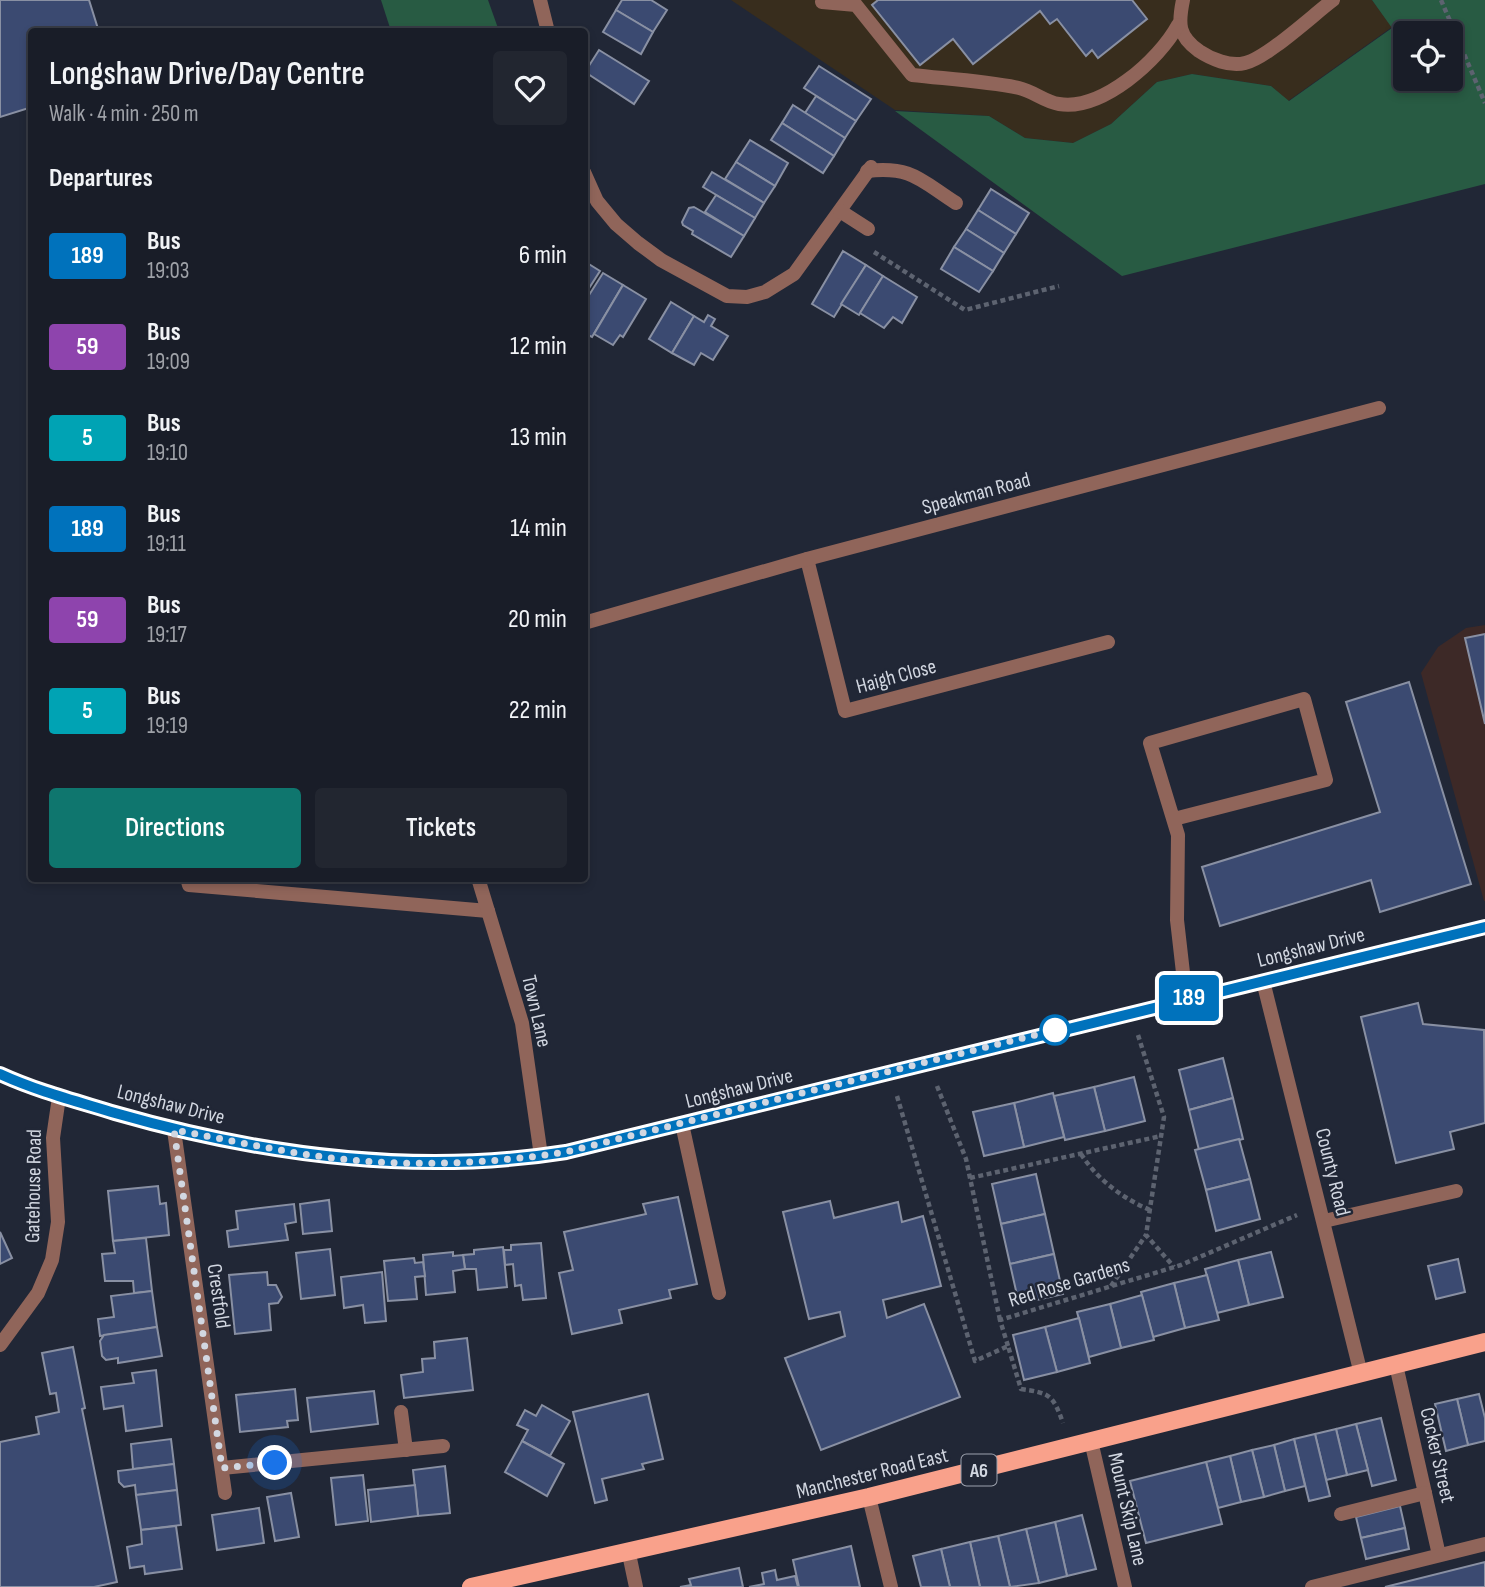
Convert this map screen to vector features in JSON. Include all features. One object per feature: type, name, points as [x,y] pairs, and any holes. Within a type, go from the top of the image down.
[{"type":"main road","name":"Manchester Road East","points":[[471,1587],[629,1554],[869,1497],[1485,1342]]},
{"type":"street","points":[[540,0],[547,28]]},
{"type":"street","points":[[822,2],[856,5],[912,75],[1022,88],[1059,104],[1094,102],[1152,61],[1168,44],[1178,25],[1183,0]]},
{"type":"street","points":[[1178,25],[1186,42],[1212,60],[1243,64],[1259,57],[1333,0]]},
{"type":"street","points":[[588,181],[597,201],[616,224],[661,260],[727,296],[747,297],[781,285],[807,261],[869,169],[905,170],[956,203]]},
{"type":"street","points":[[840,211],[868,229]]},
{"type":"street","name":"Speakman Road","points":[[588,621],[807,559],[1379,408]]},
{"type":"street","name":"Haigh Close","points":[[807,559],[845,711],[1108,642]]},
{"type":"street","points":[[1174,819],[1326,780],[1304,699],[1150,743],[1178,835],[1177,920],[1186,999]]},
{"type":"street","points":[[188,882],[189,885],[488,911]]},
{"type":"street","name":"Town Lane","points":[[479,882],[522,1023],[541,1156]]},
{"type":"street","name":"Longshaw Drive","points":[[0,1074],[60,1097],[174,1130],[313,1156],[428,1163],[497,1162],[541,1156],[682,1124],[1131,1011],[1485,927]]},
{"type":"street","name":"County Road","points":[[1263,981],[1362,1374]]},
{"type":"street","name":"Gatehouse Road","points":[[0,1345],[38,1293],[52,1260],[58,1222],[53,1138],[60,1097]]},
{"type":"street","points":[[682,1124],[719,1293]]},
{"type":"street","name":"Crestfold","points":[[174,1130],[225,1493]]},
{"type":"street","points":[[1324,1221],[1456,1191]]},
{"type":"street","name":"Cocker Street","points":[[1396,1365],[1439,1555]]},
{"type":"street","points":[[401,1412],[406,1450]]},
{"type":"street","name":"Mount Skip Lane","points":[[1091,1441],[1125,1587]]},
{"type":"street","points":[[222,1468],[443,1446]]},
{"type":"street","points":[[1341,1514],[1425,1493]]},
{"type":"street","points":[[869,1497],[891,1587]]},
{"type":"street","points":[[1312,1587],[1485,1544]]},
{"type":"street","points":[[629,1554],[636,1587]]},
{"type":"path","points":[[1441,0],[1485,103]]},
{"type":"path","points":[[868,229],[870,250],[965,310],[1059,286]]},
{"type":"path","name":"Red Rose Gardens","points":[[1131,1011],[1164,1117],[1146,1235],[1174,1267]]},
{"type":"path","points":[[928,1062],[967,1159],[1000,1320]]},
{"type":"path","points":[[890,1072],[929,1211],[951,1269],[975,1361],[1008,1346]]},
{"type":"path","points":[[970,1178],[1161,1136]]},
{"type":"path","points":[[1080,1154],[1093,1172],[1134,1203],[1150,1210]]},
{"type":"path","name":"Red Rose Gardens","points":[[1072,1447],[1056,1403],[1045,1392],[1021,1389],[1000,1320],[1174,1267],[1320,1205]]},
{"type":"path","points":[[1111,1286],[1138,1242],[1146,1235]]},
{"type":"shaded area","points":[[731,0],[1372,0],[1392,27],[1288,101],[1271,86],[1192,74],[1157,82],[1111,124],[1073,143],[1025,138],[989,116],[895,110]]},
{"type":"shaded area","points":[[1485,625],[1484,901],[1421,673],[1438,647],[1466,628]]},
{"type":"green space","points":[[381,0],[488,0],[498,28],[390,28]]},
{"type":"green space","points":[[1372,0],[1485,0],[1485,184],[1122,276],[895,111],[989,116],[1025,138],[1073,143],[1111,124],[1157,82],[1192,74],[1271,86],[1289,101],[1392,28]]},
{"type":"building","points":[[0,0],[89,0],[98,28],[28,28],[28,108],[0,117]]},
{"type":"building","points":[[622,0],[651,0],[667,10],[653,32],[616,10]]},
{"type":"building","points":[[878,0],[1132,0],[1147,19],[1098,58],[1092,50],[1086,56],[1057,19],[1050,24],[1040,11],[973,64],[953,39],[920,65],[872,5]]},
{"type":"building","points":[[616,10],[653,32],[641,54],[603,32]]},
{"type":"building","points":[[599,50],[649,81],[634,104],[588,74],[588,67]]},
{"type":"building","points":[[819,66],[871,99],[856,121],[804,88]]},
{"type":"building","points":[[816,96],[856,121],[845,138],[805,113]]},
{"type":"building","points":[[793,105],[845,138],[834,156],[782,123]]},
{"type":"building","points":[[782,123],[834,156],[823,173],[771,140]]},
{"type":"building","points":[[750,140],[788,163],[775,186],[736,162]]},
{"type":"building","points":[[736,162],[775,186],[764,203],[725,179]]},
{"type":"building","points":[[712,172],[764,203],[755,218],[703,187]]},
{"type":"building","points":[[991,189],[1029,213],[1016,234],[978,210]]},
{"type":"building","points":[[716,195],[755,218],[744,236],[705,212]]},
{"type":"building","points":[[694,207],[744,236],[731,257],[692,234],[693,231],[683,225],[689,208]]},
{"type":"building","points":[[978,210],[1016,234],[1004,253],[966,229]]},
{"type":"building","points":[[966,229],[1004,253],[993,271],[954,247]]},
{"type":"building","points":[[954,247],[993,271],[979,292],[941,269]]},
{"type":"building","points":[[843,251],[866,265],[834,317],[812,304]]},
{"type":"building","points":[[588,264],[600,271],[588,290]]},
{"type":"building","points":[[866,265],[883,276],[859,315],[841,304]]},
{"type":"building","points":[[603,273],[623,285],[592,337],[588,335],[588,297]]},
{"type":"building","points":[[883,276],[917,297],[902,323],[893,317],[884,328],[860,313]]},
{"type":"building","points":[[623,285],[646,299],[623,337],[620,335],[613,345],[594,334]]},
{"type":"building","points":[[671,302],[694,316],[672,353],[649,339]]},
{"type":"building","points":[[708,315],[715,319],[711,326],[728,336],[713,360],[701,353],[694,365],[672,353],[694,316],[704,322]]},
{"type":"building","points":[[1485,634],[1485,724],[1465,638]]},
{"type":"building","points":[[1409,682],[1471,884],[1380,912],[1371,880],[1220,926],[1202,867],[1380,812],[1346,702]]},
{"type":"building","points":[[1418,1003],[1423,1024],[1484,1030],[1485,1123],[1450,1132],[1454,1149],[1396,1163],[1361,1017]]},
{"type":"building","points":[[1223,1058],[1233,1098],[1189,1110],[1179,1070]]},
{"type":"building","points":[[1134,1077],[1145,1121],[1105,1131],[1094,1087]]},
{"type":"building","points":[[1094,1087],[1105,1131],[1065,1140],[1054,1096]]},
{"type":"building","points":[[1053,1093],[1064,1137],[1024,1147],[1014,1103]]},
{"type":"building","points":[[1233,1098],[1243,1139],[1199,1150],[1189,1110]]},
{"type":"building","points":[[1014,1103],[1024,1147],[984,1156],[973,1112]]},
{"type":"building","points":[[1239,1139],[1250,1179],[1206,1190],[1195,1150]]},
{"type":"building","points":[[1036,1174],[1045,1214],[1001,1224],[992,1184]]},
{"type":"building","points":[[1250,1179],[1260,1219],[1216,1231],[1206,1190]]},
{"type":"building","points":[[158,1186],[160,1204],[166,1203],[169,1235],[113,1241],[108,1191]]},
{"type":"building","points":[[678,1197],[697,1284],[669,1290],[671,1298],[619,1310],[622,1323],[572,1334],[559,1273],[573,1270],[564,1232],[646,1214],[643,1204]]},
{"type":"building","points":[[329,1200],[332,1231],[303,1234],[300,1204]]},
{"type":"building","points":[[830,1201],[834,1218],[898,1202],[902,1222],[923,1216],[941,1286],[883,1300],[887,1318],[924,1304],[960,1397],[821,1450],[785,1358],[845,1336],[840,1312],[809,1319],[783,1212]]},
{"type":"building","points":[[294,1204],[296,1222],[285,1224],[288,1240],[229,1247],[227,1231],[238,1229],[236,1211]]},
{"type":"building","points":[[1045,1214],[1054,1254],[1010,1264],[1001,1224]]},
{"type":"building","points":[[0,1232],[12,1258],[0,1264]]},
{"type":"building","points":[[146,1238],[152,1291],[134,1293],[133,1281],[105,1281],[102,1254],[115,1253],[113,1241]]},
{"type":"building","points":[[541,1243],[546,1298],[523,1300],[521,1285],[515,1286],[513,1264],[505,1265],[504,1250],[511,1250],[511,1245]]},
{"type":"building","points":[[503,1247],[507,1287],[478,1290],[476,1269],[465,1269],[463,1255],[474,1254],[474,1250]]},
{"type":"building","points":[[330,1249],[335,1295],[301,1299],[296,1253]]},
{"type":"building","points":[[453,1252],[453,1256],[463,1255],[465,1269],[453,1271],[455,1292],[426,1295],[423,1255]]},
{"type":"building","points":[[1271,1252],[1283,1297],[1249,1305],[1238,1260]]},
{"type":"building","points":[[1054,1254],[1063,1294],[1019,1304],[1010,1264]]},
{"type":"building","points":[[414,1258],[415,1263],[423,1262],[425,1276],[415,1277],[417,1299],[388,1301],[384,1261]]},
{"type":"building","points":[[1458,1259],[1465,1292],[1436,1299],[1428,1266]]},
{"type":"building","points":[[1238,1260],[1249,1305],[1217,1313],[1205,1269]]},
{"type":"building","points":[[267,1272],[268,1285],[276,1285],[282,1297],[278,1303],[269,1304],[271,1330],[235,1334],[229,1275]]},
{"type":"building","points":[[382,1272],[386,1321],[365,1323],[363,1305],[344,1308],[341,1277]]},
{"type":"building","points":[[1207,1275],[1219,1320],[1185,1328],[1174,1283]]},
{"type":"building","points":[[1174,1283],[1185,1328],[1153,1337],[1141,1292]]},
{"type":"building","points":[[152,1291],[157,1327],[100,1336],[98,1319],[114,1317],[111,1296]]},
{"type":"building","points":[[1142,1295],[1154,1340],[1121,1348],[1110,1304]]},
{"type":"building","points":[[1110,1304],[1121,1348],[1089,1357],[1077,1312]]},
{"type":"building","points":[[1079,1318],[1090,1363],[1057,1372],[1045,1327]]},
{"type":"building","points":[[157,1327],[162,1356],[118,1363],[118,1358],[106,1360],[102,1356],[100,1341],[104,1335]]},
{"type":"building","points":[[1045,1327],[1057,1372],[1024,1380],[1013,1335]]},
{"type":"building","points":[[467,1338],[473,1390],[404,1398],[401,1375],[423,1372],[422,1359],[435,1358],[434,1342]]},
{"type":"building","points":[[73,1347],[85,1408],[82,1409],[117,1582],[94,1587],[0,1587],[0,1442],[39,1434],[36,1417],[59,1412],[56,1393],[50,1394],[42,1353]]},
{"type":"building","points":[[156,1370],[162,1426],[126,1431],[123,1406],[104,1409],[101,1387],[134,1383],[132,1373]]},
{"type":"building","points":[[295,1389],[298,1420],[287,1421],[288,1427],[240,1432],[236,1395]]},
{"type":"building","points":[[374,1391],[378,1424],[311,1432],[307,1398]]},
{"type":"building","points":[[648,1394],[663,1459],[642,1464],[644,1469],[602,1479],[607,1500],[595,1503],[573,1412]]},
{"type":"building","points":[[1479,1394],[1485,1418],[1485,1441],[1468,1445],[1457,1399]]},
{"type":"building","points":[[1457,1399],[1468,1445],[1446,1451],[1435,1404]]},
{"type":"building","points":[[542,1405],[570,1421],[550,1456],[522,1441],[528,1430],[517,1425],[525,1410],[536,1416]]},
{"type":"building","points":[[1381,1418],[1396,1480],[1372,1486],[1356,1424]]},
{"type":"building","points":[[1356,1424],[1368,1470],[1347,1475],[1336,1429]]},
{"type":"building","points":[[1336,1429],[1347,1475],[1326,1480],[1315,1434]]},
{"type":"building","points":[[1315,1434],[1330,1496],[1309,1501],[1294,1439]]},
{"type":"building","points":[[171,1439],[174,1464],[133,1469],[131,1444]]},
{"type":"building","points":[[1294,1439],[1305,1486],[1285,1491],[1274,1445]]},
{"type":"building","points":[[522,1441],[564,1464],[547,1496],[505,1472]]},
{"type":"building","points":[[1274,1445],[1285,1491],[1264,1497],[1252,1450]]},
{"type":"building","points":[[1252,1450],[1264,1497],[1241,1502],[1230,1456]]},
{"type":"building","points":[[1230,1456],[1241,1502],[1218,1508],[1206,1462]]},
{"type":"building","points":[[1206,1462],[1222,1524],[1146,1543],[1130,1481]]},
{"type":"building","points":[[174,1464],[177,1490],[136,1495],[135,1485],[124,1487],[119,1482],[118,1471]]},
{"type":"building","points":[[445,1466],[450,1513],[418,1516],[413,1470]]},
{"type":"building","points":[[363,1475],[368,1521],[336,1525],[331,1478]]},
{"type":"building","points":[[415,1485],[418,1516],[371,1522],[368,1490]]},
{"type":"building","points":[[177,1490],[181,1525],[141,1530],[136,1495]]},
{"type":"building","points":[[291,1493],[299,1537],[275,1541],[267,1497]]},
{"type":"building","points":[[1400,1506],[1405,1528],[1361,1538],[1356,1517]]},
{"type":"building","points":[[259,1508],[264,1543],[217,1550],[212,1515]]},
{"type":"building","points":[[1082,1515],[1096,1569],[1067,1576],[1055,1522]]},
{"type":"building","points":[[1055,1522],[1067,1576],[1039,1583],[1026,1529]]},
{"type":"building","points":[[176,1526],[182,1569],[145,1574],[144,1566],[130,1568],[127,1547],[142,1544],[141,1530]]},
{"type":"building","points":[[1405,1528],[1409,1549],[1366,1559],[1361,1538]]},
{"type":"building","points":[[1026,1529],[1039,1583],[1010,1587],[998,1536]]},
{"type":"building","points":[[998,1536],[1010,1587],[980,1587],[970,1542]]},
{"type":"building","points":[[970,1542],[980,1587],[950,1587],[941,1549]]},
{"type":"building","points":[[851,1546],[860,1587],[799,1587],[793,1560]]},
{"type":"building","points":[[941,1549],[950,1587],[921,1587],[913,1556]]},
{"type":"building","points":[[1485,1562],[1485,1587],[1385,1587]]},
{"type":"building","points":[[739,1568],[743,1587],[680,1587],[691,1585],[689,1579]]},
{"type":"building","points":[[775,1570],[777,1580],[795,1576],[798,1587],[749,1587],[764,1584],[762,1573]]},
{"type":"bus line","name":"189","points":[[0,1074],[60,1097],[174,1130],[313,1156],[428,1163],[497,1162],[566,1152],[1131,1011],[1485,927]]},
{"type":"route","points":[[275,1463],[222,1468],[174,1130],[313,1156],[428,1163],[497,1162],[566,1152],[1055,1030]]}]
